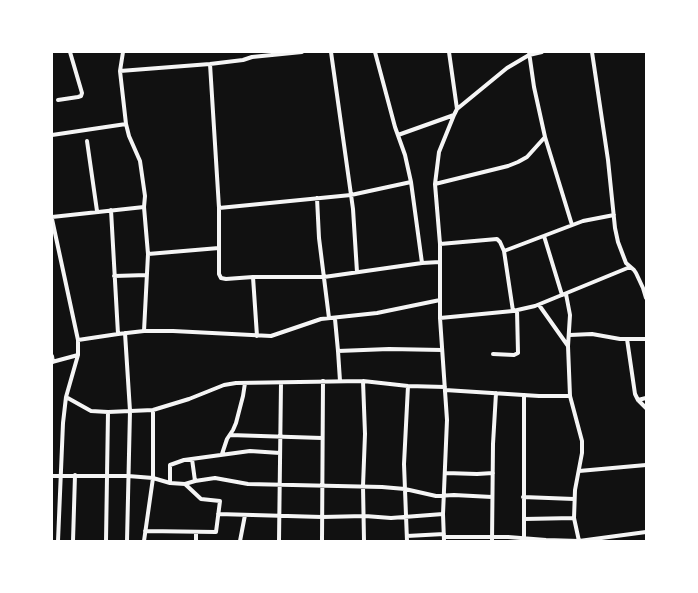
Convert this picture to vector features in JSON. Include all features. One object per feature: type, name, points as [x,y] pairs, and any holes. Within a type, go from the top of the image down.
[{"type":"street","points":[[58,100],[78,98],[82,93],[70,52]]},
{"type":"street","points":[[123,52],[120,70],[126,124],[140,161],[145,196],[144,207],[148,254],[144,331]]},
{"type":"street","points":[[120,70],[210,64],[243,60],[252,54],[302,52]]},
{"type":"street","points":[[331,52],[351,194],[355,234],[356,272]]},
{"type":"street","points":[[375,52],[391,115],[406,155],[422,263]]},
{"type":"street","points":[[449,52],[458,110]]},
{"type":"street","points":[[444,538],[443,514],[446,473],[447,420],[440,318],[440,244],[435,184],[439,152],[454,115],[458,110],[507,68],[529,54],[542,52]]},
{"type":"street","points":[[592,52],[608,160],[618,242],[626,263],[636,273],[646,298]]},
{"type":"street","points":[[529,54],[534,87],[545,137],[572,225]]},
{"type":"street","points":[[210,64],[220,208],[219,274],[221,278],[324,277],[422,263],[440,262]]},
{"type":"street","points":[[398,135],[454,115]]},
{"type":"street","points":[[52,135],[126,124]]},
{"type":"street","points":[[435,184],[508,166],[527,157],[545,137]]},
{"type":"street","points":[[87,140],[97,211]]},
{"type":"street","points":[[220,208],[351,194],[411,182]]},
{"type":"street","points":[[317,198],[319,238],[329,318]]},
{"type":"street","points":[[58,541],[63,423],[66,397],[78,355],[78,340],[52,218],[97,211],[144,207]]},
{"type":"street","points":[[111,210],[118,334]]},
{"type":"street","points":[[504,251],[572,225],[594,218],[614,215]]},
{"type":"street","points":[[544,236],[570,315],[570,335],[568,346],[570,396],[582,441],[582,453],[574,499],[574,518],[579,541]]},
{"type":"street","points":[[440,244],[497,239],[502,245],[515,310],[518,353],[514,355],[493,354]]},
{"type":"street","points":[[148,254],[219,248]]},
{"type":"street","points":[[440,318],[515,310],[540,305],[630,267]]},
{"type":"street","points":[[114,276],[147,275]]},
{"type":"street","points":[[253,277],[257,336]]},
{"type":"street","points":[[78,340],[144,331],[272,336],[321,319],[335,319],[377,313],[440,300]]},
{"type":"street","points":[[540,305],[568,346]]},
{"type":"street","points":[[335,319],[340,380]]},
{"type":"street","points":[[125,333],[130,411],[127,541]]},
{"type":"street","points":[[570,335],[592,334],[627,339],[646,339]]},
{"type":"street","points":[[627,339],[635,394],[638,400],[646,408]]},
{"type":"street","points":[[338,351],[389,349],[442,350]]},
{"type":"street","points":[[52,356],[53,362],[78,355]]},
{"type":"street","points":[[66,397],[91,411],[108,412],[153,410],[189,399],[229,384],[340,380],[524,395],[570,396]]},
{"type":"street","points":[[322,381],[322,541]]},
{"type":"street","points":[[363,381],[364,541]]},
{"type":"street","points":[[222,454],[227,439],[236,424],[245,383]]},
{"type":"street","points":[[279,541],[282,383]]},
{"type":"street","points":[[408,386],[404,441],[405,518],[407,539],[444,538],[579,541],[646,532]]},
{"type":"street","points":[[492,539],[496,393]]},
{"type":"street","points":[[523,540],[524,395]]},
{"type":"street","points":[[638,400],[646,398]]},
{"type":"street","points":[[144,541],[153,478],[153,410]]},
{"type":"street","points":[[106,541],[108,412]]},
{"type":"street","points":[[230,435],[322,438]]},
{"type":"street","points":[[170,483],[170,465],[184,460],[250,451],[280,453]]},
{"type":"street","points":[[192,459],[194,481]]},
{"type":"street","points":[[579,471],[646,465]]},
{"type":"street","points":[[446,473],[493,473]]},
{"type":"street","points":[[52,476],[128,476],[153,478],[170,483],[185,484],[215,478],[248,484],[363,486],[405,489],[436,496],[492,497]]},
{"type":"street","points":[[73,541],[75,476]]},
{"type":"street","points":[[145,531],[216,532],[220,501],[201,499],[185,484]]},
{"type":"street","points":[[523,497],[574,499]]},
{"type":"street","points":[[218,514],[405,518],[408,516],[443,514]]},
{"type":"street","points":[[240,541],[245,515]]},
{"type":"street","points":[[524,518],[574,518]]},
{"type":"street","points":[[196,532],[196,541]]}]
